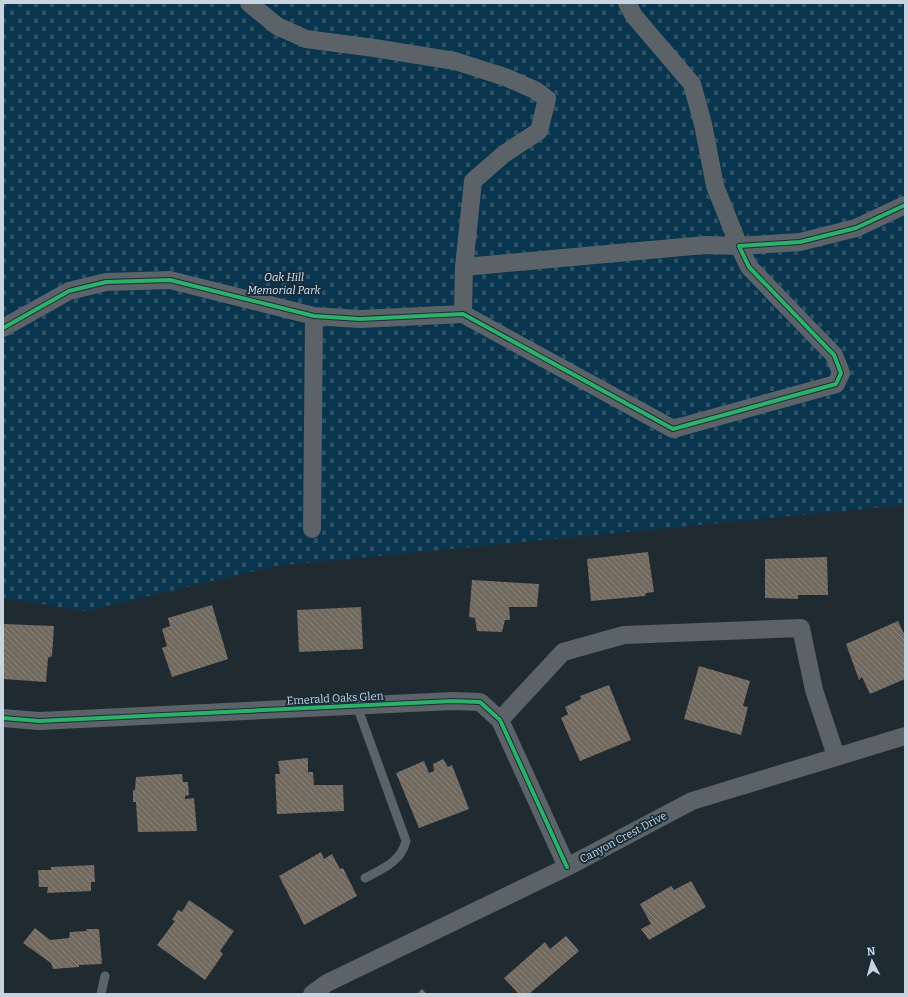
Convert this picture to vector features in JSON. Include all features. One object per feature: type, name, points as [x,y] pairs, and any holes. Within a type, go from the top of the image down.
[{"type":"street","points":[[249,3],[278,26],[306,39],[455,61],[523,84],[535,90],[547,99],[539,131],[504,154],[473,181],[464,267],[463,314]]},
{"type":"street","points":[[3,328],[69,291],[106,282],[170,280],[314,316],[360,319],[463,314],[673,429],[836,384],[841,373],[834,355],[749,267],[715,186],[703,124],[692,84],[634,16],[627,3]]},
{"type":"street","points":[[464,267],[705,245],[739,246],[800,242],[856,228],[905,205]]},
{"type":"street","points":[[312,529],[314,316]]},
{"type":"street","points":[[500,720],[563,652],[624,635],[801,628],[814,690],[836,756]]},
{"type":"street","name":"Emerald Oaks Glen","points":[[3,718],[39,721],[453,701],[480,702],[500,720],[567,867]]},
{"type":"street","name":"Canyon Crest Drive","points":[[312,994],[327,983],[567,867],[692,801],[905,736]]},
{"type":"lane","points":[[357,706],[406,841],[404,849],[394,862],[365,878]]},
{"type":"lane","points":[[101,994],[105,976]]},
{"type":"green space","name":"Oak Hill Memorial Park","points":[[3,3],[905,3],[905,505],[276,566],[85,611],[3,598]]},
{"type":"building","points":[[648,552],[654,592],[646,593],[645,596],[591,601],[587,559]]},
{"type":"building","points":[[827,557],[828,595],[798,595],[798,599],[765,598],[765,559]]},
{"type":"building","points":[[472,580],[539,584],[537,607],[509,607],[510,620],[505,620],[502,632],[477,631],[475,618],[469,617]]},
{"type":"building","points":[[212,605],[228,659],[172,677],[162,648],[167,646],[162,629],[170,626],[168,618]]},
{"type":"building","points":[[361,607],[363,649],[299,652],[297,610]]},
{"type":"building","points":[[898,621],[905,636],[905,679],[870,694],[862,677],[859,680],[846,644]]},
{"type":"building","points":[[3,624],[54,626],[52,656],[48,658],[46,682],[3,679]]},
{"type":"building","points":[[699,666],[750,681],[743,706],[748,707],[741,735],[684,719]]},
{"type":"building","points":[[609,685],[631,740],[580,761],[561,718],[568,714],[565,707],[581,699],[580,696]]},
{"type":"building","points":[[308,758],[308,772],[313,772],[314,785],[343,785],[344,811],[277,814],[275,774],[280,774],[278,761]]},
{"type":"building","points":[[443,759],[448,767],[452,765],[469,809],[419,828],[396,773],[424,761],[429,773],[434,771],[433,764]]},
{"type":"building","points":[[182,774],[183,782],[188,782],[189,795],[185,796],[185,799],[194,798],[197,831],[138,832],[136,802],[133,802],[133,790],[135,790],[136,777]]},
{"type":"building","points":[[321,852],[324,859],[332,854],[340,869],[343,868],[357,896],[304,925],[279,876]]},
{"type":"building","points":[[94,865],[95,882],[91,882],[91,891],[47,893],[48,887],[39,887],[38,870],[51,870],[51,867]]},
{"type":"building","points":[[691,881],[706,907],[649,940],[641,929],[651,924],[640,904],[671,886],[674,890]]},
{"type":"building","points":[[189,900],[234,931],[220,951],[223,954],[205,980],[157,945],[175,921],[172,920],[178,910],[182,912]]},
{"type":"building","points":[[35,928],[50,940],[69,938],[70,932],[87,931],[86,929],[99,929],[102,964],[79,965],[79,967],[53,969],[51,963],[23,943]]},
{"type":"building","points":[[566,936],[579,951],[529,994],[519,994],[504,978],[545,942],[550,949]]},
{"type":"building","points":[[422,989],[427,994],[417,994]]},
{"type":"cycle path","points":[[3,328],[69,291],[106,282],[170,280],[314,316],[360,319],[463,314],[673,429],[836,384],[841,373],[834,355],[749,267],[739,246],[800,242],[856,228],[905,205]]},
{"type":"cycle path","points":[[3,718],[39,721],[453,701],[480,702],[500,720],[567,867]]}]
